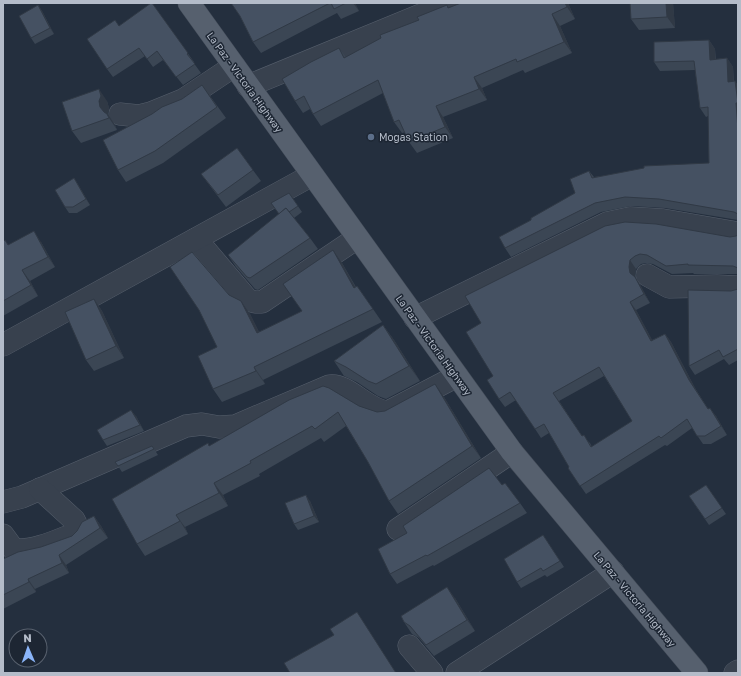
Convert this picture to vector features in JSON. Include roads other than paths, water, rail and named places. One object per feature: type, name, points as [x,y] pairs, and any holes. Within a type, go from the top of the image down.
[{"type":"main road","name":"La Paz - Victoria Highway","points":[[188,3],[512,452],[697,673]]},
{"type":"street","points":[[248,86],[450,3]]},
{"type":"street","points":[[120,114],[139,116],[151,113],[183,100],[234,66]]},
{"type":"street","points":[[3,345],[312,175]]},
{"type":"street","points":[[415,318],[608,223],[630,218],[663,220],[738,233]]},
{"type":"street","points":[[196,239],[248,300],[262,302],[358,238]]},
{"type":"street","points":[[647,275],[669,286],[738,287]]},
{"type":"street","points":[[3,502],[22,497],[186,426],[202,424],[220,427],[235,426],[329,386],[339,386],[377,410],[388,412],[457,376]]},
{"type":"street","points":[[398,529],[512,452]]},
{"type":"street","points":[[7,547],[34,549],[74,534],[78,528],[74,520],[40,489]]},
{"type":"street","points":[[457,673],[613,572]]},
{"type":"street","points":[[409,646],[432,673]]},
{"type":"place","name":"Mogas Station","points":[[371,137]]}]
